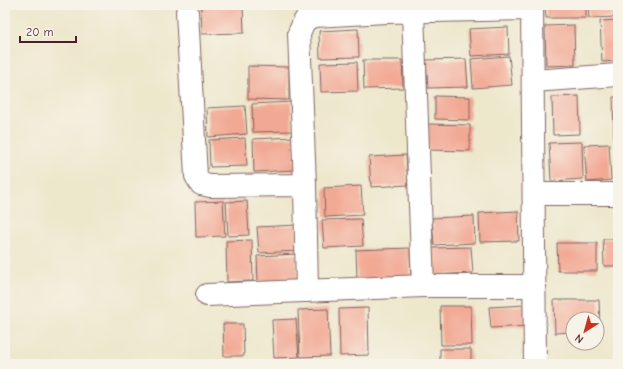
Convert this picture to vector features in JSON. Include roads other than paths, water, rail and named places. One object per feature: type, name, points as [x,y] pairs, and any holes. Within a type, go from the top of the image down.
[{"type":"street","points":[[307,291],[305,185],[299,33],[305,20],[314,16],[532,7],[535,364]]},
{"type":"street","points":[[187,12],[196,176],[201,184],[210,186],[305,185]]},
{"type":"street","points":[[413,12],[423,286]]},
{"type":"street","points":[[533,82],[618,75]]},
{"type":"street","points":[[534,194],[618,194]]},
{"type":"street","points":[[207,295],[423,286],[535,286]]}]
